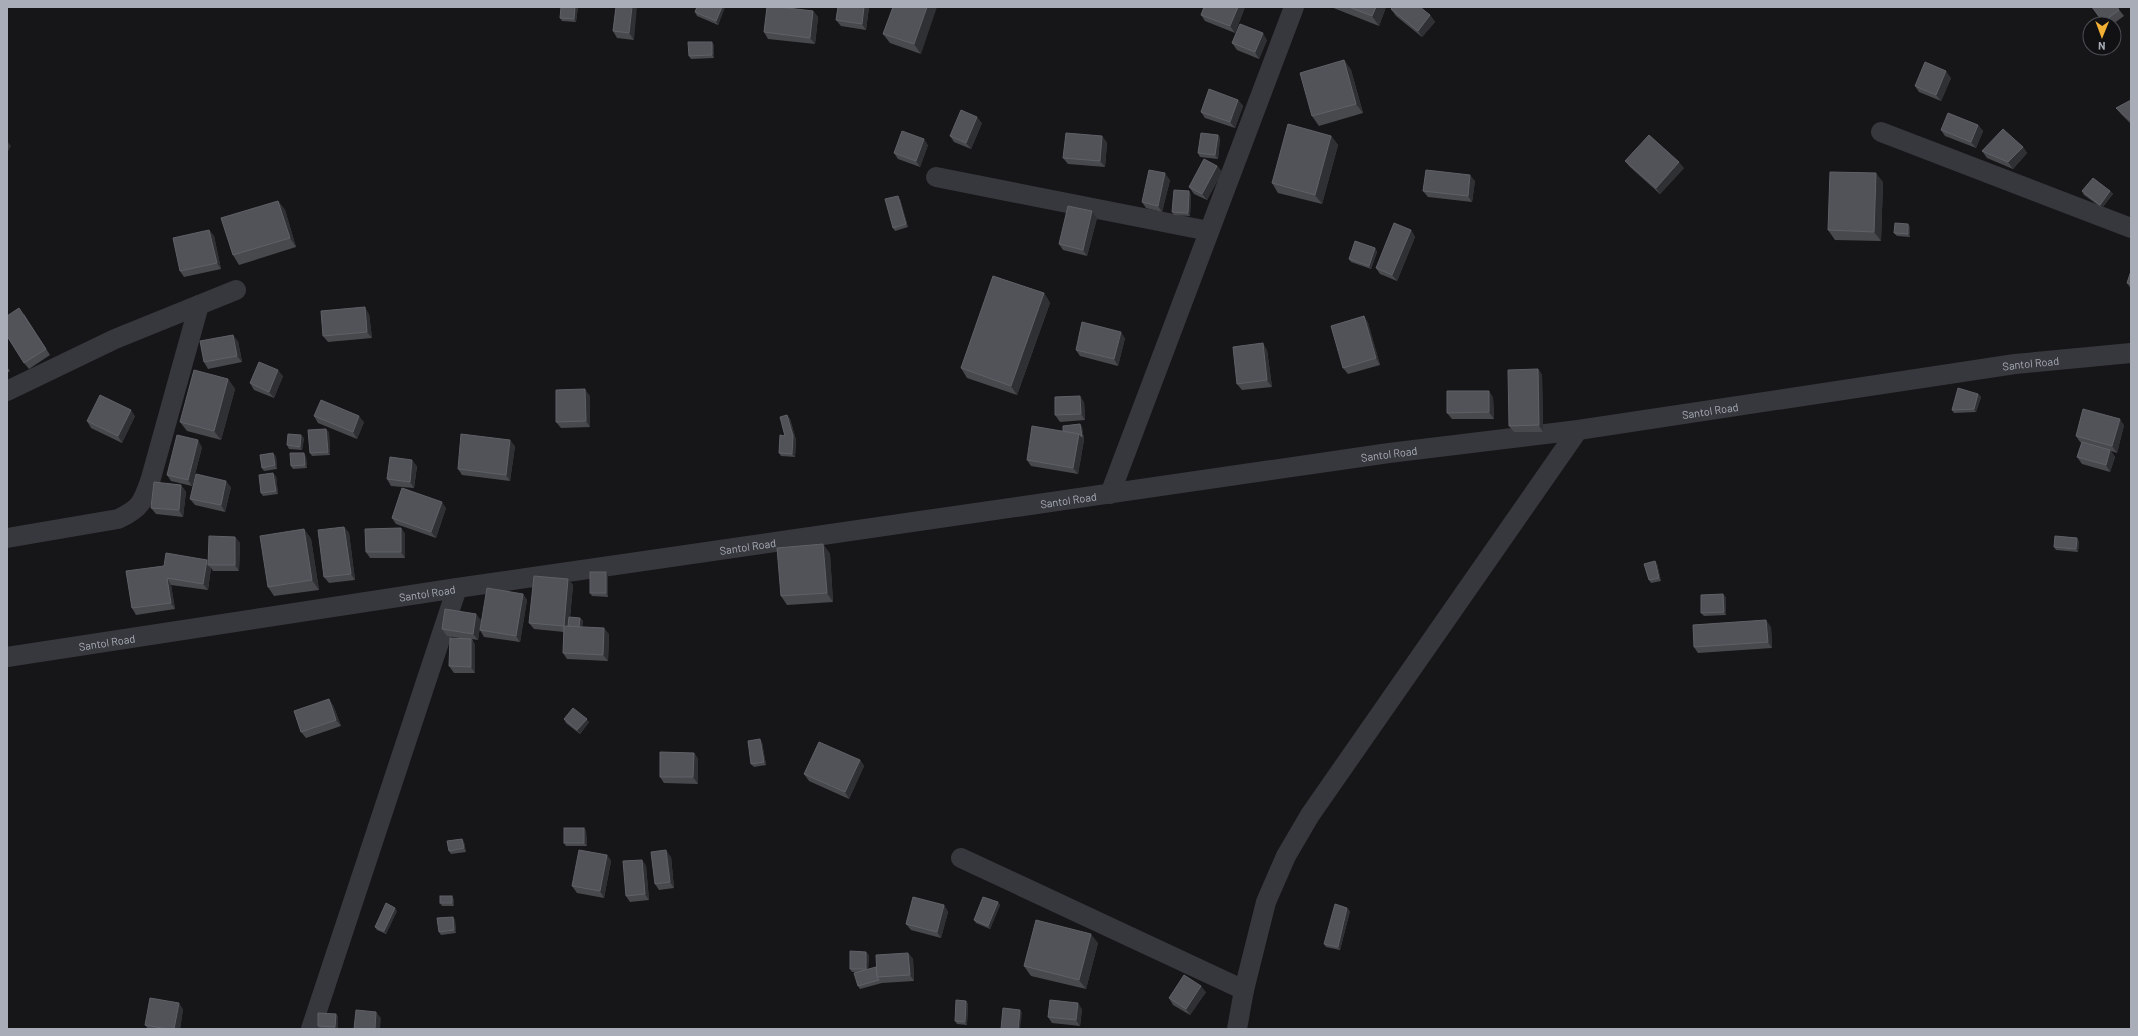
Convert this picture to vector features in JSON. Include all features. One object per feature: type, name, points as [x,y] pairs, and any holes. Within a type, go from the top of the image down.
[{"type":"street","points":[[1110,494],[1294,7]]},
{"type":"street","points":[[1881,132],[2131,228]]},
{"type":"street","points":[[936,177],[1209,231]]},
{"type":"street","points":[[7,391],[115,339],[236,290]]},
{"type":"street","points":[[7,538],[118,519],[135,511],[144,498],[151,478],[199,305]]},
{"type":"street","name":"Santol Road","points":[[7,657],[457,588],[1389,453],[1578,430],[2015,364],[2131,354]]},
{"type":"street","points":[[1237,1029],[1244,990],[1266,902],[1286,856],[1310,815],[1578,430]]},
{"type":"street","points":[[311,1029],[457,588]]},
{"type":"street","points":[[961,858],[1244,990]]},
{"type":"building","points":[[561,7],[575,7],[574,19],[560,18]]},
{"type":"building","points":[[616,7],[632,7],[629,33],[613,31]]},
{"type":"building","points":[[697,7],[722,7],[716,21],[695,12]]},
{"type":"building","points":[[767,7],[813,11],[810,38],[764,32]]},
{"type":"building","points":[[838,7],[864,7],[862,24],[836,20]]},
{"type":"building","points":[[893,7],[927,7],[914,44],[883,34]]},
{"type":"building","points":[[1204,7],[1238,7],[1230,26],[1201,15]]},
{"type":"building","points":[[1349,7],[1376,7],[1372,16]]},
{"type":"building","points":[[1393,7],[1420,7],[1430,15],[1418,31],[1391,9]]},
{"type":"building","points":[[2092,7],[2117,7],[2119,10],[2111,16],[2099,16]]},
{"type":"building","points":[[1240,24],[1263,33],[1255,52],[1232,43]]},
{"type":"building","points":[[688,42],[712,42],[712,55],[689,56]]},
{"type":"building","points":[[1344,60],[1356,104],[1312,116],[1300,73]]},
{"type":"building","points":[[1925,62],[1946,71],[1936,95],[1915,86]]},
{"type":"building","points":[[1209,89],[1238,100],[1230,122],[1201,112]]},
{"type":"building","points":[[2131,100],[2131,121],[2116,108]]},
{"type":"building","points":[[961,110],[977,117],[966,143],[950,136]]},
{"type":"building","points":[[1948,113],[1978,125],[1971,142],[1941,130]]},
{"type":"building","points":[[1288,124],[1331,136],[1315,195],[1272,183]]},
{"type":"building","points":[[2003,129],[2023,147],[2008,162],[1982,151]]},
{"type":"building","points":[[902,131],[924,139],[916,161],[894,153]]},
{"type":"building","points":[[1066,133],[1102,136],[1100,161],[1063,158]]},
{"type":"building","points":[[1201,133],[1218,135],[1215,155],[1198,153]]},
{"type":"building","points":[[1649,135],[1679,162],[1656,188],[1625,161]]},
{"type":"building","points":[[1204,159],[1217,166],[1202,194],[1189,187]]},
{"type":"building","points":[[1149,170],[1165,173],[1158,206],[1142,202]]},
{"type":"building","points":[[1426,170],[1470,175],[1468,196],[1423,191]]},
{"type":"building","points":[[1830,172],[1876,173],[1874,232],[1828,230]]},
{"type":"building","points":[[2093,178],[2110,191],[2100,205],[2082,191]]},
{"type":"building","points":[[1174,190],[1189,191],[1188,213],[1172,212]]},
{"type":"building","points":[[898,196],[906,224],[893,228],[885,199]]},
{"type":"building","points":[[278,201],[290,238],[233,255],[221,218]]},
{"type":"building","points":[[1068,206],[1092,211],[1083,250],[1059,244]]},
{"type":"building","points":[[1394,223],[1411,230],[1392,275],[1376,268]]},
{"type":"building","points":[[1895,223],[1908,224],[1908,234],[1894,233]]},
{"type":"building","points":[[209,230],[217,263],[180,271],[173,238]]},
{"type":"building","points":[[1355,241],[1375,248],[1369,266],[1349,259]]},
{"type":"building","points":[[2131,271],[2131,284],[2127,283]]},
{"type":"building","points":[[993,276],[1044,293],[1011,386],[961,368]]},
{"type":"building","points":[[365,307],[367,332],[323,336],[321,311]]},
{"type":"building","points":[[19,308],[46,349],[24,363],[7,336],[7,316]]},
{"type":"building","points":[[1364,316],[1376,358],[1343,368],[1331,326]]},
{"type":"building","points":[[1082,322],[1121,332],[1114,359],[1076,350]]},
{"type":"building","points":[[233,335],[237,356],[204,362],[200,341]]},
{"type":"building","points":[[1263,343],[1267,380],[1237,384],[1233,347]]},
{"type":"building","points":[[259,362],[278,370],[269,392],[250,383]]},
{"type":"building","points":[[1538,369],[1539,425],[1509,426],[1508,370]]},
{"type":"building","points":[[194,370],[228,379],[214,431],[180,422]]},
{"type":"building","points":[[1958,388],[1978,394],[1974,409],[1952,410]]},
{"type":"building","points":[[585,389],[586,421],[556,422],[556,390]]},
{"type":"building","points":[[1447,391],[1489,391],[1489,412],[1447,413]]},
{"type":"building","points":[[100,395],[131,410],[118,436],[87,421]]},
{"type":"building","points":[[1080,396],[1081,414],[1055,415],[1055,397]]},
{"type":"building","points":[[321,400],[359,416],[353,432],[314,416]]},
{"type":"building","points":[[2083,409],[2120,419],[2112,446],[2076,436]]},
{"type":"building","points":[[787,415],[793,436],[792,454],[779,453],[780,435],[785,436],[780,417]]},
{"type":"building","points":[[1080,424],[1082,437],[1079,434],[1063,431],[1063,426]]},
{"type":"building","points":[[1032,426],[1079,434],[1073,468],[1027,460]]},
{"type":"building","points":[[326,429],[328,452],[310,453],[308,430]]},
{"type":"building","points":[[288,434],[301,435],[300,447],[287,445]]},
{"type":"building","points":[[461,434],[510,440],[506,475],[458,469]]},
{"type":"building","points":[[177,435],[198,440],[188,480],[167,475]]},
{"type":"building","points":[[2082,442],[2110,450],[2106,465],[2077,457]]},
{"type":"building","points":[[273,453],[275,465],[262,468],[260,455]]},
{"type":"building","points":[[290,453],[304,453],[305,465],[291,466]]},
{"type":"building","points":[[390,457],[412,460],[410,482],[387,479]]},
{"type":"building","points":[[273,473],[276,491],[261,493],[259,475]]},
{"type":"building","points":[[196,474],[226,481],[221,505],[190,499]]},
{"type":"building","points":[[154,482],[181,485],[179,510],[151,508]]},
{"type":"building","points":[[402,488],[442,502],[431,532],[392,518]]},
{"type":"building","points":[[344,527],[351,574],[324,577],[318,530]]},
{"type":"building","points":[[401,528],[401,552],[366,552],[365,529]]},
{"type":"building","points":[[304,529],[312,580],[268,587],[260,536]]},
{"type":"building","points":[[209,536],[235,537],[235,565],[208,565]]},
{"type":"building","points":[[2055,536],[2077,538],[2076,549],[2054,547]]},
{"type":"building","points":[[823,544],[827,593],[781,596],[777,548]]},
{"type":"building","points":[[166,553],[207,560],[203,584],[167,578],[171,603],[132,608],[126,571],[164,566]]},
{"type":"building","points":[[1655,561],[1659,578],[1649,580],[1644,564]]},
{"type":"building","points":[[590,572],[606,572],[606,593],[590,593]]},
{"type":"building","points":[[534,576],[568,579],[564,626],[529,623]]},
{"type":"building","points":[[487,588],[523,594],[516,636],[480,630]]},
{"type":"building","points":[[1723,594],[1724,612],[1701,613],[1701,595]]},
{"type":"building","points":[[445,609],[476,614],[473,634],[442,629]]},
{"type":"building","points":[[569,617],[580,618],[579,627],[568,626]]},
{"type":"building","points":[[1766,620],[1768,642],[1694,647],[1693,625]]},
{"type":"building","points":[[564,626],[604,628],[603,655],[563,653]]},
{"type":"building","points":[[450,638],[471,639],[471,667],[449,666]]},
{"type":"building","points":[[329,699],[336,720],[301,732],[294,711]]},
{"type":"building","points":[[573,708],[587,719],[577,730],[564,719]]},
{"type":"building","points":[[760,739],[764,762],[751,764],[748,741]]},
{"type":"building","points":[[819,742],[860,760],[845,792],[804,774]]},
{"type":"building","points":[[660,752],[694,753],[693,777],[660,777]]},
{"type":"building","points":[[564,828],[584,828],[584,843],[564,843]]},
{"type":"building","points":[[462,839],[464,848],[449,851],[447,841]]},
{"type":"building","points":[[579,850],[607,855],[600,891],[572,886]]},
{"type":"building","points":[[666,850],[670,882],[655,884],[651,852]]},
{"type":"building","points":[[642,860],[645,894],[626,896],[623,861]]},
{"type":"building","points":[[440,896],[452,896],[452,903],[440,903]]},
{"type":"building","points":[[913,897],[944,905],[937,932],[906,924]]},
{"type":"building","points":[[983,897],[998,902],[988,926],[974,920]]},
{"type":"building","points":[[386,903],[395,908],[384,931],[375,927]]},
{"type":"building","points":[[1335,904],[1347,908],[1338,947],[1324,944]]},
{"type":"building","points":[[453,917],[454,930],[439,932],[437,918]]},
{"type":"building","points":[[1036,920],[1091,934],[1079,980],[1024,966]]},
{"type":"building","points":[[850,951],[866,952],[866,969],[850,969]]},
{"type":"building","points":[[908,953],[910,975],[877,977],[876,955]]},
{"type":"building","points":[[876,967],[877,977],[879,980],[858,986],[854,973]]},
{"type":"building","points":[[1184,975],[1201,986],[1186,1009],[1169,998]]},
{"type":"building","points":[[150,998],[179,1003],[174,1029],[145,1025]]},
{"type":"building","points":[[956,1000],[966,1001],[965,1022],[955,1021]]},
{"type":"building","points":[[1050,1000],[1078,1003],[1076,1020],[1048,1017]]},
{"type":"building","points":[[1003,1008],[1020,1010],[1018,1029],[1001,1029]]},
{"type":"building","points":[[356,1010],[376,1012],[375,1029],[354,1029]]},
{"type":"building","points":[[318,1013],[336,1014],[335,1027],[318,1026]]}]
